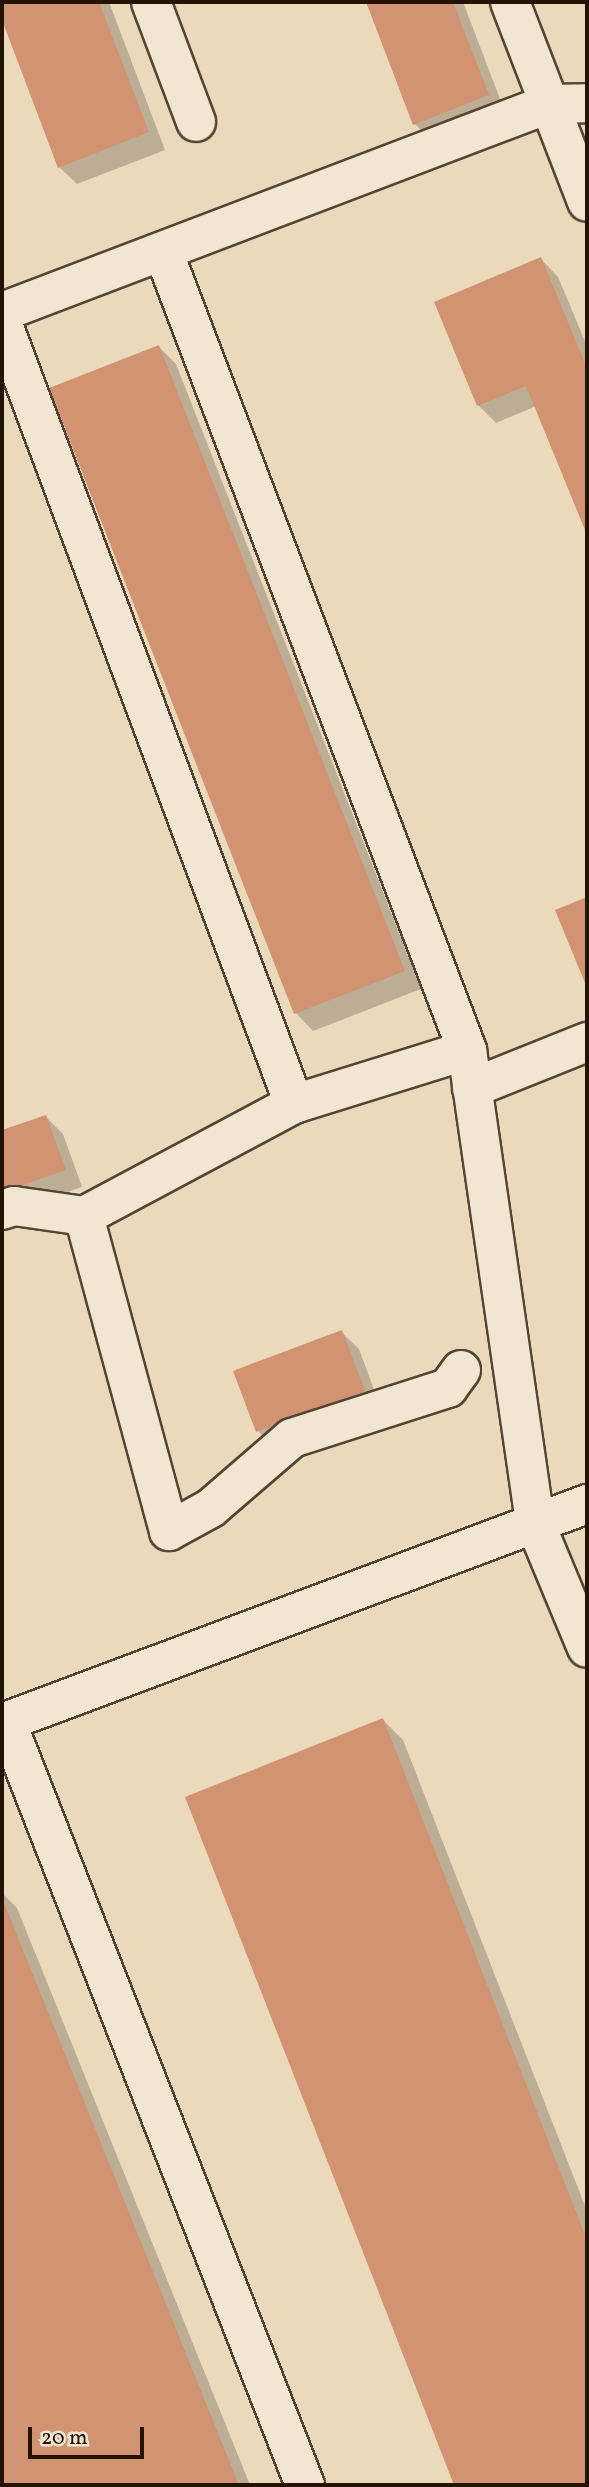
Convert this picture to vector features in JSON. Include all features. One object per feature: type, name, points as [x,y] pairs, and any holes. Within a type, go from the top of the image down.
[{"type":"street","points":[[151,2],[196,122]]},
{"type":"street","points":[[510,2],[587,202]]},
{"type":"street","points":[[2,312],[548,104],[587,103]]},
{"type":"street","points":[[163,251],[467,1050],[535,1523],[587,1648]]},
{"type":"street","points":[[2,322],[294,1104]]},
{"type":"street","points":[[472,1088],[587,1042]]},
{"type":"street","points":[[2,1210],[14,1206],[84,1216],[294,1104],[467,1050]]},
{"type":"street","points":[[84,1216],[169,1531],[211,1508],[292,1438],[448,1388],[461,1370]]},
{"type":"street","points":[[304,2485],[4,1722],[587,1504]]},
{"type":"building","points":[[2,2],[99,2],[149,132],[58,168],[2,20]]},
{"type":"building","points":[[366,2],[453,2],[489,95],[413,125]]},
{"type":"building","points":[[541,257],[587,368],[587,535],[526,386],[477,406],[434,302]]},
{"type":"building","points":[[159,345],[405,971],[294,1014],[49,388]]},
{"type":"building","points":[[587,897],[587,988],[555,910]]},
{"type":"building","points":[[46,1115],[66,1170],[2,1192],[2,1130]]},
{"type":"building","points":[[342,1330],[365,1391],[256,1432],[233,1371]]},
{"type":"building","points":[[383,1718],[587,2240],[587,2485],[454,2485],[185,1797]]},
{"type":"building","points":[[2,1898],[239,2485],[2,2485]]}]
